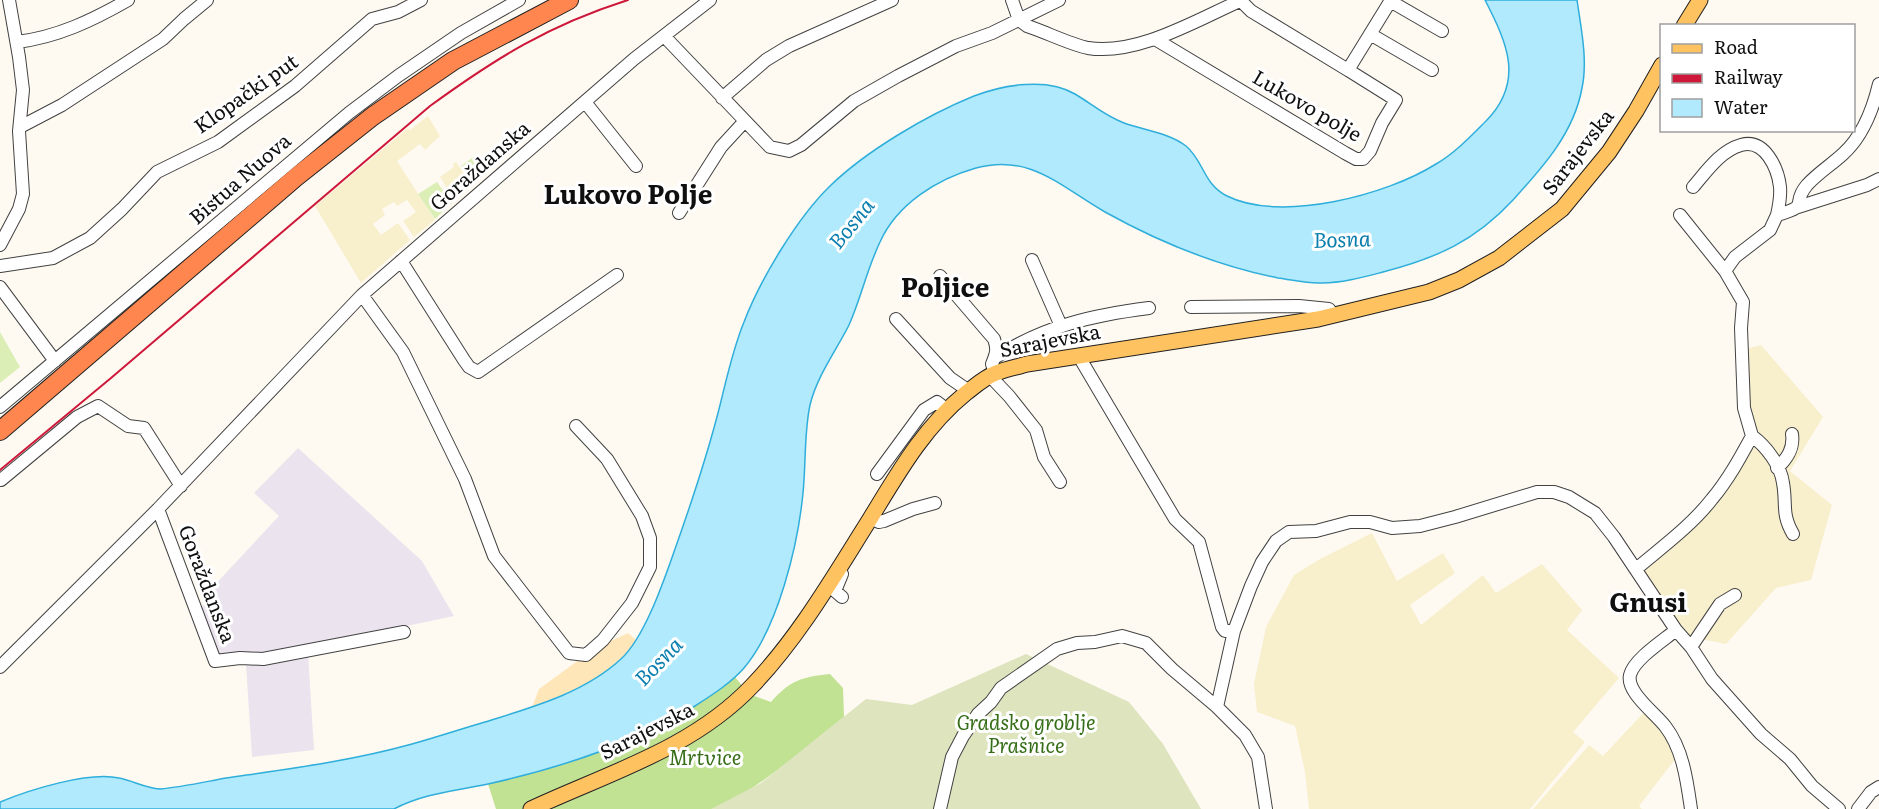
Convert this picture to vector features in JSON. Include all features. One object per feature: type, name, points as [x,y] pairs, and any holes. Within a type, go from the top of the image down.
[{"type":"highway","points":[[0,431],[296,177],[373,116],[453,61],[569,0]]},
{"type":"main road","points":[[1685,24],[1700,0]]},
{"type":"main road","name":"Sarajevska","points":[[531,809],[653,755],[690,736],[720,716],[752,686],[784,649],[911,453],[946,409],[994,369],[1334,316],[1429,292],[1459,280],[1499,258],[1562,209],[1587,181],[1636,111],[1660,69]]},
{"type":"street","points":[[0,245],[19,209],[23,195],[20,127],[22,90],[17,42],[9,0]]},
{"type":"street","points":[[17,42],[68,30],[97,18],[128,0]]},
{"type":"street","points":[[20,127],[62,105],[164,39],[207,0]]},
{"type":"street","name":"Klopački put","points":[[0,266],[53,258],[90,238],[157,172],[218,142],[295,86],[372,19],[398,12],[421,0]]},
{"type":"street","name":"Bistua Nuova","points":[[0,407],[349,113],[461,33],[519,0]]},
{"type":"street","name":"Goraždanska","points":[[0,667],[181,486],[362,295],[585,102],[663,36],[710,0]]},
{"type":"street","points":[[722,98],[766,60],[789,46],[892,0]]},
{"type":"street","points":[[1012,0],[1019,20]]},
{"type":"street","points":[[663,36],[770,147],[789,151],[801,145],[854,101],[898,76],[956,46],[992,33],[1059,0]]},
{"type":"street","name":"Lukovo polje","points":[[1019,20],[1027,26],[1088,48],[1114,48],[1155,39],[1241,0],[1251,11],[1396,100],[1382,123],[1370,151],[1363,159],[1356,159],[1155,39]]},
{"type":"street","points":[[1348,70],[1391,0],[1442,31]]},
{"type":"street","points":[[1370,34],[1432,70]]},
{"type":"street","points":[[1798,207],[1802,191],[1824,168],[1844,154],[1861,130],[1874,103],[1879,84]]},
{"type":"street","points":[[585,102],[636,166]]},
{"type":"street","points":[[679,213],[721,147],[744,122]]},
{"type":"street","points":[[1693,187],[1719,158],[1740,145],[1750,144],[1768,155],[1774,167],[1780,187],[1777,215],[1770,230],[1735,257],[1725,271]]},
{"type":"street","points":[[1777,215],[1846,190],[1868,185],[1879,179]]},
{"type":"street","points":[[1680,215],[1725,271],[1743,302],[1741,328],[1744,408],[1752,436],[1768,454],[1783,481],[1784,508],[1787,523],[1793,534]]},
{"type":"street","points":[[1032,260],[1060,326]]},
{"type":"street","points":[[401,261],[464,360],[469,367],[478,372],[616,275]]},
{"type":"street","points":[[940,276],[994,339],[998,348],[994,369],[1036,429],[1044,457],[1060,482]]},
{"type":"street","points":[[0,287],[55,361]]},
{"type":"street","points":[[362,295],[403,352],[465,479],[494,556],[569,653],[586,655],[603,640],[632,603],[650,567],[650,538],[642,516],[607,459],[576,426]]},
{"type":"street","points":[[1191,307],[1299,306],[1329,309],[1334,316]]},
{"type":"street","points":[[994,369],[1060,326],[1102,314],[1149,308]]},
{"type":"street","points":[[896,319],[950,378],[969,391]]},
{"type":"street","points":[[1078,355],[1175,519],[1199,542],[1222,627],[1225,631],[1234,632]]},
{"type":"street","points":[[877,474],[924,410],[937,402],[946,409]]},
{"type":"street","points":[[1,480],[76,417],[98,406],[128,426],[144,428],[181,486]]},
{"type":"street","points":[[1777,468],[1788,455],[1793,444],[1792,434]]},
{"type":"street","points":[[1636,569],[1691,522],[1711,501],[1731,474],[1752,436]]},
{"type":"street","points":[[1218,707],[1234,632],[1251,586],[1262,562],[1276,541],[1289,532],[1316,531],[1350,522],[1370,522],[1392,528],[1420,526],[1537,492],[1554,492],[1569,496],[1595,513],[1636,569],[1676,630],[1691,646],[1712,680],[1761,734],[1790,759],[1812,786],[1839,809]]},
{"type":"street","points":[[870,518],[879,522],[884,521],[912,509],[935,503]]},
{"type":"street","name":"Goraždanska","points":[[158,509],[215,661],[240,657],[263,659],[404,632]]},
{"type":"street","points":[[839,566],[843,571],[835,591],[842,597]]},
{"type":"street","points":[[1691,646],[1720,604],[1735,595]]},
{"type":"street","points":[[1676,630],[1635,665],[1630,673],[1630,684],[1638,697],[1674,738],[1680,753],[1691,809]]},
{"type":"street","points":[[940,809],[952,757],[963,735],[1001,688],[1057,649],[1077,643],[1122,636],[1146,642],[1172,669],[1218,707],[1245,735],[1258,757],[1266,809]]},
{"type":"street","points":[[1858,809],[1870,792],[1879,787]]},
{"type":"shaded area","points":[[428,116],[440,136],[425,150],[420,144],[397,161],[435,220],[414,237],[403,221],[416,212],[407,200],[397,206],[394,202],[382,209],[385,215],[373,224],[381,235],[398,223],[410,240],[361,283],[315,206],[408,128],[410,130]]},
{"type":"shaded area","points":[[456,162],[472,185],[455,200],[440,177],[454,167],[453,164]]},
{"type":"shaded area","points":[[1761,345],[1823,417],[1790,471],[1832,505],[1811,580],[1776,588],[1726,644],[1690,637],[1639,570],[1701,510],[1750,435],[1742,350]]},
{"type":"shaded area","points":[[298,448],[422,561],[454,616],[265,656],[216,657],[199,610],[212,596],[209,591],[279,516],[254,493]]},
{"type":"shaded area","points":[[1372,533],[1397,581],[1443,553],[1455,573],[1410,605],[1421,625],[1483,575],[1496,593],[1542,564],[1582,610],[1567,630],[1619,678],[1573,732],[1585,742],[1530,809],[1309,809],[1305,772],[1295,726],[1257,712],[1254,684],[1266,627],[1294,575]]},
{"type":"shaded area","points":[[308,653],[314,750],[252,757],[246,665]]},
{"type":"shaded area","points":[[1649,707],[1680,753],[1639,806],[1642,809],[1533,809],[1589,745],[1603,756]]},
{"type":"green space","points":[[476,155],[487,173],[473,184],[461,166]]},
{"type":"green space","points":[[437,182],[452,203],[435,219],[418,194]]},
{"type":"green space","points":[[0,332],[20,367],[0,383]]},
{"type":"green space","name":"Gradsko groblje Prašnice","points":[[1026,654],[1129,702],[1163,744],[1201,809],[711,809],[761,783],[866,699],[912,705]]},
{"type":"green space","name":"Mrtvice","points":[[830,674],[843,688],[844,717],[766,779],[715,809],[496,809],[488,784],[566,764],[619,744],[679,715],[735,677],[749,694],[771,702],[797,681]]},
{"type":"sand","points":[[628,633],[636,640],[615,664],[577,688],[532,707],[539,689],[594,649]]},
{"type":"water","name":"Bosna","points":[[1485,0],[1577,0],[1583,44],[1582,88],[1565,135],[1513,200],[1484,227],[1469,237],[1421,261],[1361,278],[1330,283],[1306,282],[1256,273],[1211,260],[1168,243],[1105,212],[1044,175],[1013,165],[995,165],[961,173],[933,186],[908,205],[887,228],[871,263],[849,325],[813,394],[807,426],[803,493],[796,537],[784,585],[767,631],[744,668],[733,679],[708,698],[671,720],[621,744],[569,763],[515,778],[428,796],[394,809],[0,809],[0,802],[42,787],[76,779],[119,778],[160,789],[366,755],[521,711],[557,698],[591,681],[607,671],[630,649],[653,607],[671,562],[698,481],[736,344],[751,305],[781,250],[817,199],[861,160],[917,124],[974,96],[1011,86],[1038,84],[1064,89],[1117,120],[1179,142],[1197,158],[1208,179],[1219,191],[1249,204],[1276,207],[1304,206],[1363,195],[1390,186],[1443,160],[1469,138],[1498,106],[1509,76],[1508,62],[1500,31]]},
{"type":"railway","points":[[0,470],[430,106],[524,44],[573,20],[628,0]]},
{"type":"district","name":"Lukovo Polje","points":[[628,195]]},
{"type":"district","name":"Poljice","points":[[945,288]]},
{"type":"district","name":"Gnusi","points":[[1648,603]]}]
